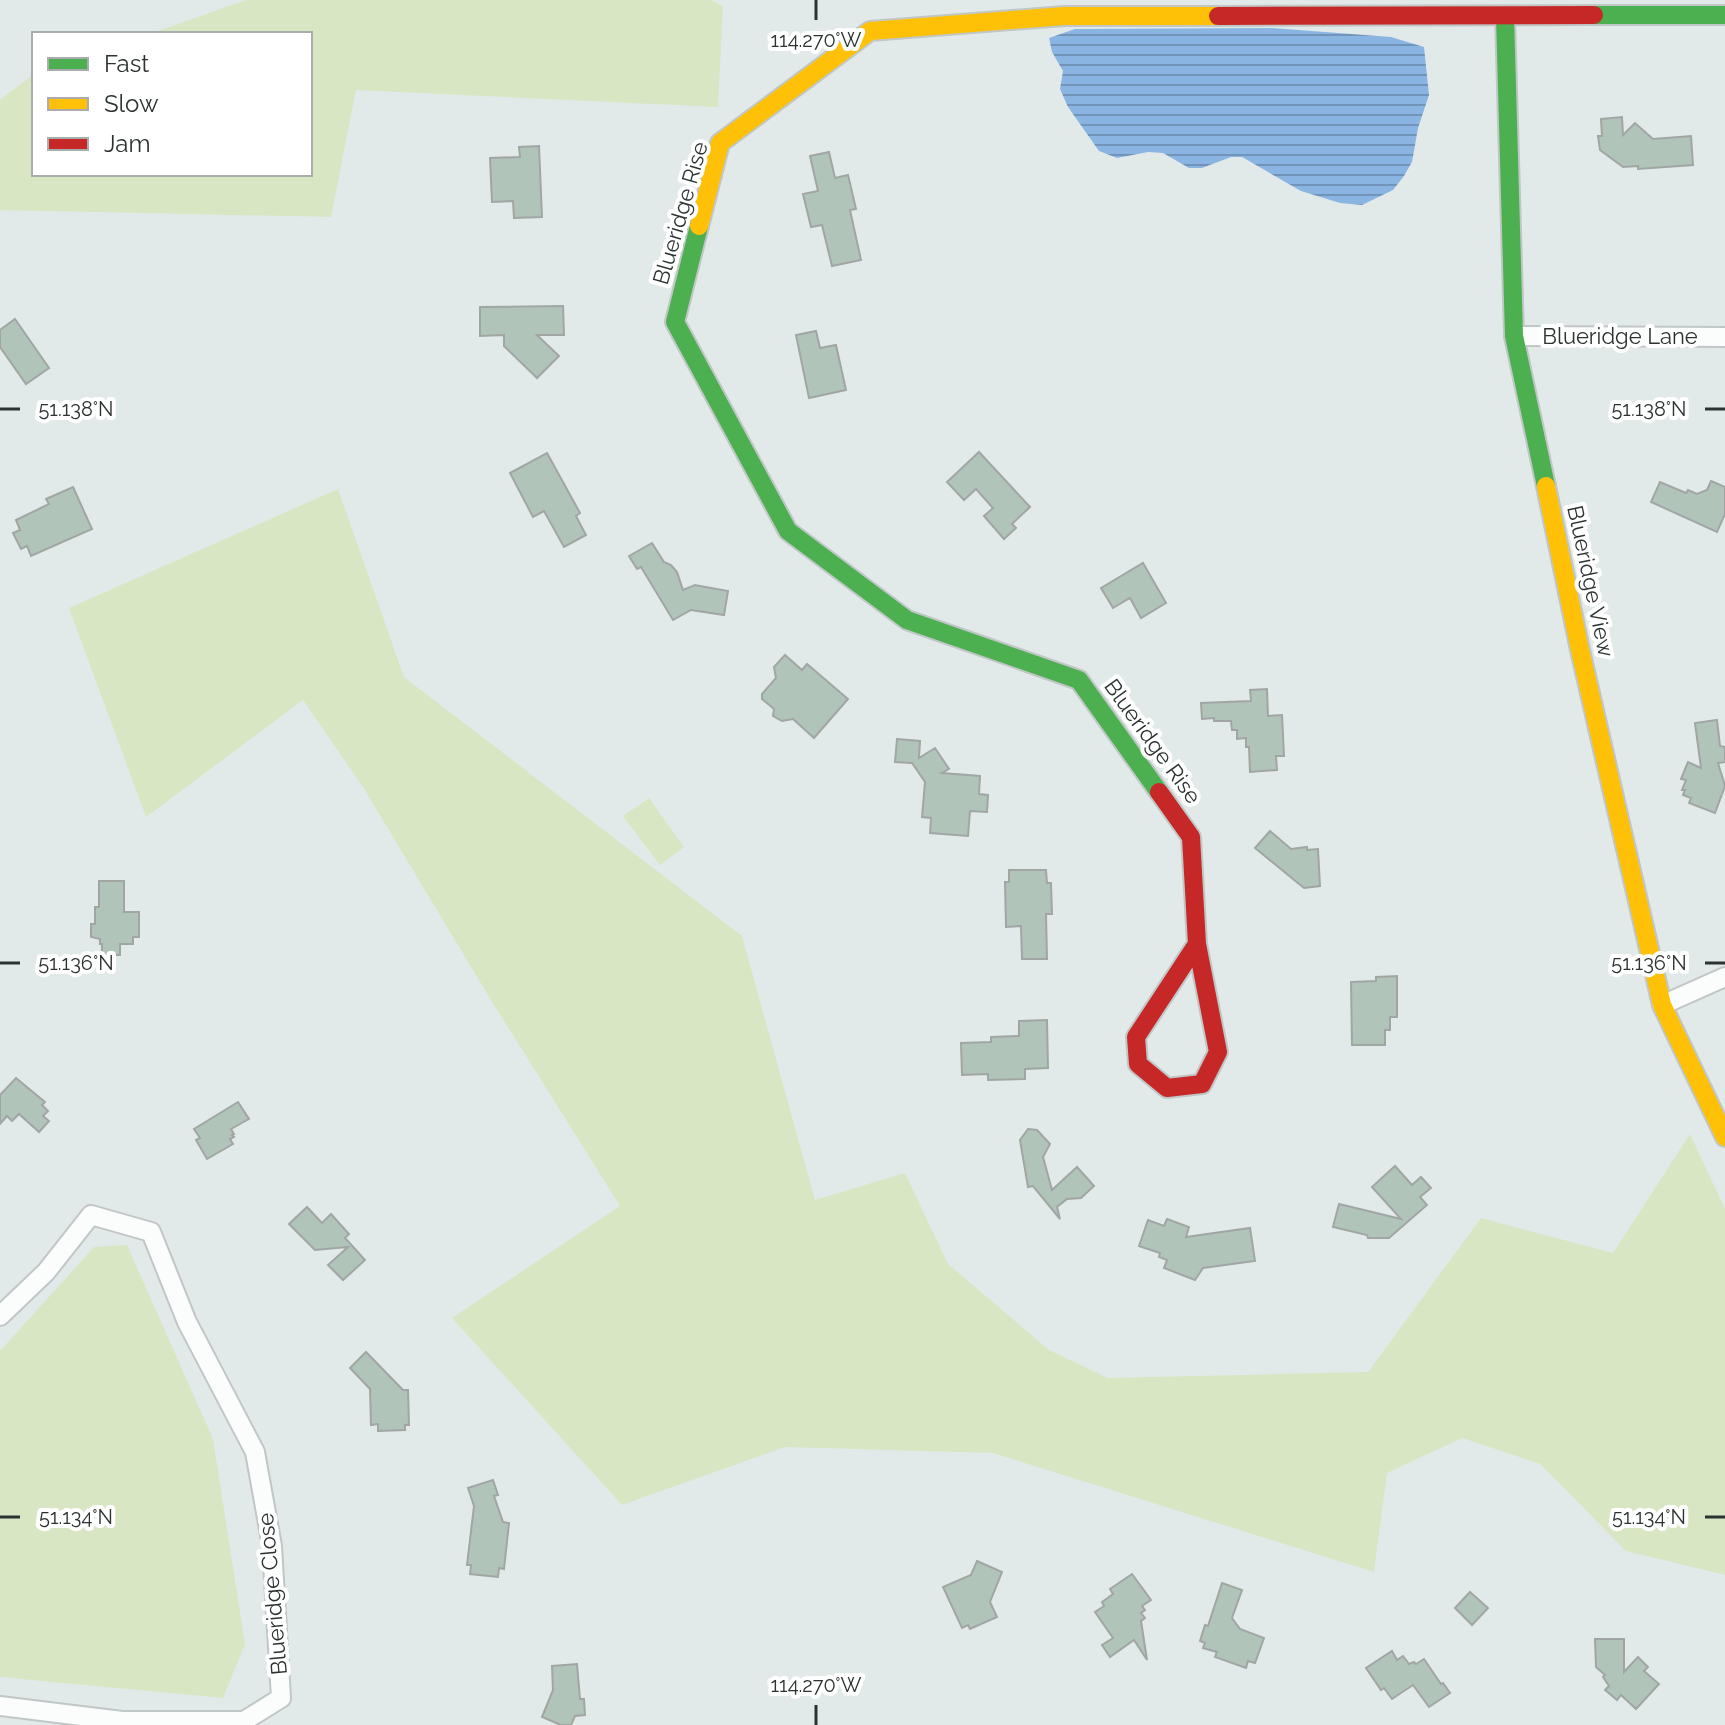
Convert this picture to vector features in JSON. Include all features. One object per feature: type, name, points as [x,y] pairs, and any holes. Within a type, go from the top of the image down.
[{"type":"street","name":"Blueridge Rise","points":[[1197,944],[1136,1037],[1138,1064],[1167,1088],[1202,1084],[1218,1052],[1197,944],[1191,837],[1079,680],[907,620],[788,531],[675,322],[720,143],[870,31],[1064,16],[1725,15]]},
{"type":"street","name":"Blueridge View","points":[[1505,16],[1514,336],[1580,650],[1662,1005],[1725,1137]]},
{"type":"street","name":"Blueridge Lane","points":[[1514,336],[1725,337]]},
{"type":"street","points":[[1662,1005],[1725,977]]},
{"type":"street","name":"Blueridge Close","points":[[0,1316],[46,1272],[91,1215],[151,1232],[187,1322],[255,1452],[272,1546],[281,1698],[244,1721],[122,1721],[0,1706]]},
{"type":"green space","points":[[246,0],[711,0],[723,6],[718,107],[356,90],[331,217],[0,210],[0,100],[32,76],[32,176],[312,176],[312,32],[155,32]]},
{"type":"green space","points":[[338,489],[404,677],[742,936],[815,1200],[905,1173],[948,1264],[1049,1350],[1108,1378],[1368,1372],[1481,1218],[1613,1253],[1690,1134],[1725,1209],[1725,1575],[1626,1551],[1540,1464],[1462,1438],[1387,1473],[1374,1572],[993,1453],[785,1447],[622,1505],[452,1318],[620,1206],[363,787],[303,700],[146,817],[69,608]]},
{"type":"green space","points":[[649,798],[684,847],[660,865],[623,816]]},
{"type":"green space","points":[[127,1245],[213,1439],[245,1644],[223,1698],[0,1677],[0,1351],[94,1247]]},
{"type":"water","points":[[1272,28],[1391,37],[1424,47],[1429,95],[1418,128],[1412,162],[1393,190],[1362,205],[1340,203],[1301,191],[1242,157],[1231,157],[1202,168],[1189,168],[1163,153],[1148,152],[1117,158],[1099,151],[1068,107],[1060,89],[1063,71],[1052,52],[1049,38],[1075,29]]},
{"type":"building","points":[[1622,117],[1623,135],[1635,123],[1653,139],[1691,136],[1693,165],[1638,169],[1638,166],[1623,167],[1600,150],[1598,136],[1602,136],[1601,119]]},
{"type":"building","points":[[539,146],[542,217],[514,218],[513,201],[492,202],[490,158],[520,157],[519,147]]},
{"type":"building","points":[[829,152],[835,178],[848,175],[856,209],[850,210],[861,260],[832,266],[822,225],[811,227],[803,194],[818,191],[810,156]]},
{"type":"building","points":[[563,306],[564,335],[537,335],[559,356],[537,378],[504,346],[504,335],[480,336],[480,307]]},
{"type":"building","points":[[15,319],[49,368],[26,384],[0,347],[0,330]]},
{"type":"building","points":[[816,331],[820,348],[836,345],[846,390],[809,398],[796,335]]},
{"type":"building","points":[[979,452],[1030,507],[1012,524],[1016,528],[1004,539],[984,516],[993,508],[976,489],[964,500],[947,482]]},
{"type":"building","points":[[547,453],[580,513],[576,516],[586,535],[564,547],[544,511],[533,517],[510,473]]},
{"type":"building","points":[[1711,481],[1725,487],[1725,514],[1717,532],[1651,502],[1660,482],[1686,493],[1688,490],[1697,494],[1707,490]]},
{"type":"building","points":[[73,487],[92,529],[31,556],[27,546],[21,549],[13,533],[20,530],[16,520],[49,504],[46,499]]},
{"type":"building","points":[[652,543],[664,562],[677,572],[683,590],[695,585],[728,591],[724,615],[691,610],[673,620],[641,567],[637,569],[629,556]]},
{"type":"building","points":[[1143,563],[1166,603],[1141,618],[1130,598],[1113,608],[1101,588]]},
{"type":"building","points":[[785,655],[802,670],[807,664],[848,699],[814,738],[793,719],[782,721],[773,716],[774,709],[762,699],[762,694],[776,678],[774,667]]},
{"type":"building","points":[[1267,689],[1268,716],[1282,715],[1284,756],[1276,756],[1277,770],[1250,772],[1246,738],[1237,739],[1237,730],[1232,730],[1231,721],[1202,719],[1201,703],[1251,701],[1250,690]]},
{"type":"building","points":[[1717,720],[1720,746],[1725,747],[1725,762],[1718,763],[1725,786],[1715,813],[1689,803],[1691,798],[1683,795],[1685,790],[1682,790],[1686,780],[1681,779],[1688,762],[1701,768],[1695,723]]},
{"type":"building","points":[[897,739],[920,741],[919,758],[935,748],[949,769],[942,773],[980,776],[979,794],[988,795],[987,812],[970,811],[968,836],[930,833],[931,818],[922,817],[925,782],[912,763],[895,762]]},
{"type":"building","points":[[1270,831],[1291,849],[1318,849],[1320,886],[1304,888],[1255,848]]},
{"type":"building","points":[[1009,870],[1046,870],[1047,883],[1051,883],[1052,914],[1046,914],[1047,959],[1022,959],[1021,926],[1006,927],[1005,882],[1009,882]]},
{"type":"building","points":[[99,881],[124,881],[124,912],[139,912],[139,937],[133,937],[133,944],[120,944],[120,955],[102,955],[100,939],[91,937],[95,907],[99,907]]},
{"type":"building","points":[[1397,976],[1397,1017],[1390,1017],[1390,1030],[1385,1030],[1385,1045],[1352,1045],[1351,982]]},
{"type":"building","points":[[1047,1020],[1048,1068],[1025,1069],[1025,1079],[988,1080],[988,1074],[962,1075],[961,1043],[991,1042],[991,1037],[1019,1036],[1019,1021]]},
{"type":"building","points":[[16,1078],[45,1102],[42,1105],[48,1111],[43,1116],[49,1121],[39,1132],[19,1114],[12,1121],[7,1116],[0,1124],[0,1095]]},
{"type":"building","points":[[238,1102],[249,1119],[231,1129],[233,1144],[207,1159],[196,1140],[200,1138],[194,1129]]},
{"type":"building","points":[[1028,1129],[1037,1130],[1050,1144],[1043,1157],[1052,1190],[1077,1167],[1094,1186],[1081,1198],[1067,1199],[1057,1207],[1060,1219],[1033,1186],[1028,1187],[1020,1140]]},
{"type":"building","points":[[1395,1166],[1412,1185],[1421,1177],[1431,1188],[1420,1197],[1427,1205],[1389,1238],[1368,1238],[1367,1235],[1333,1227],[1339,1204],[1401,1219],[1372,1187]]},
{"type":"building","points":[[307,1207],[322,1223],[331,1214],[349,1234],[345,1238],[365,1260],[343,1280],[328,1265],[348,1247],[315,1250],[289,1224]]},
{"type":"building","points":[[1167,1219],[1189,1227],[1186,1237],[1250,1228],[1255,1261],[1203,1268],[1195,1280],[1164,1268],[1167,1260],[1159,1257],[1160,1253],[1139,1246],[1148,1220],[1164,1226]]},
{"type":"building","points":[[366,1352],[403,1390],[408,1390],[409,1425],[405,1425],[405,1430],[378,1431],[378,1424],[371,1425],[370,1389],[350,1368]]},
{"type":"building","points":[[493,1480],[498,1495],[494,1496],[503,1522],[509,1523],[504,1569],[499,1568],[498,1577],[470,1574],[471,1565],[467,1565],[474,1506],[468,1488]]},
{"type":"building","points":[[977,1561],[1002,1572],[990,1602],[997,1617],[970,1629],[968,1625],[962,1628],[943,1587],[971,1575]]},
{"type":"building","points":[[1132,1574],[1151,1600],[1142,1606],[1145,1610],[1141,1613],[1145,1618],[1141,1621],[1147,1660],[1134,1640],[1110,1657],[1102,1645],[1113,1638],[1095,1612],[1113,1594],[1110,1589]]},
{"type":"building","points":[[1222,1583],[1242,1590],[1232,1618],[1240,1629],[1264,1638],[1255,1663],[1248,1661],[1246,1668],[1215,1657],[1217,1652],[1203,1648],[1205,1643],[1200,1641]]},
{"type":"building","points":[[1470,1592],[1488,1608],[1472,1625],[1455,1608]]},
{"type":"building","points":[[1595,1639],[1624,1639],[1624,1672],[1638,1657],[1648,1667],[1644,1671],[1659,1684],[1636,1709],[1621,1695],[1617,1700],[1605,1690],[1609,1686],[1603,1677],[1605,1675],[1596,1667]]},
{"type":"building","points":[[1392,1651],[1397,1660],[1403,1656],[1409,1664],[1424,1659],[1450,1693],[1429,1707],[1413,1685],[1392,1699],[1384,1688],[1381,1690],[1366,1668]]},
{"type":"building","points":[[577,1664],[580,1699],[584,1699],[585,1715],[575,1716],[571,1725],[561,1725],[542,1717],[553,1690],[552,1666]]},
{"type":"traffic: fast","points":[[1594,15],[1725,15]]},
{"type":"traffic: fast","points":[[1505,16],[1514,336],[1546,486]]},
{"type":"traffic: fast","points":[[699,226],[675,322],[788,531],[907,620],[1079,680],[1159,792]]},
{"type":"traffic: slow","points":[[699,226],[720,143],[870,31],[1064,16],[1218,16]]},
{"type":"traffic: slow","points":[[1546,486],[1580,650],[1662,1005],[1725,1137]]},
{"type":"traffic: jam","points":[[1218,16],[1594,15]]},
{"type":"traffic: jam","points":[[1159,792],[1191,837],[1197,944],[1218,1052],[1202,1084],[1167,1088],[1138,1064],[1136,1037],[1197,944]]}]
